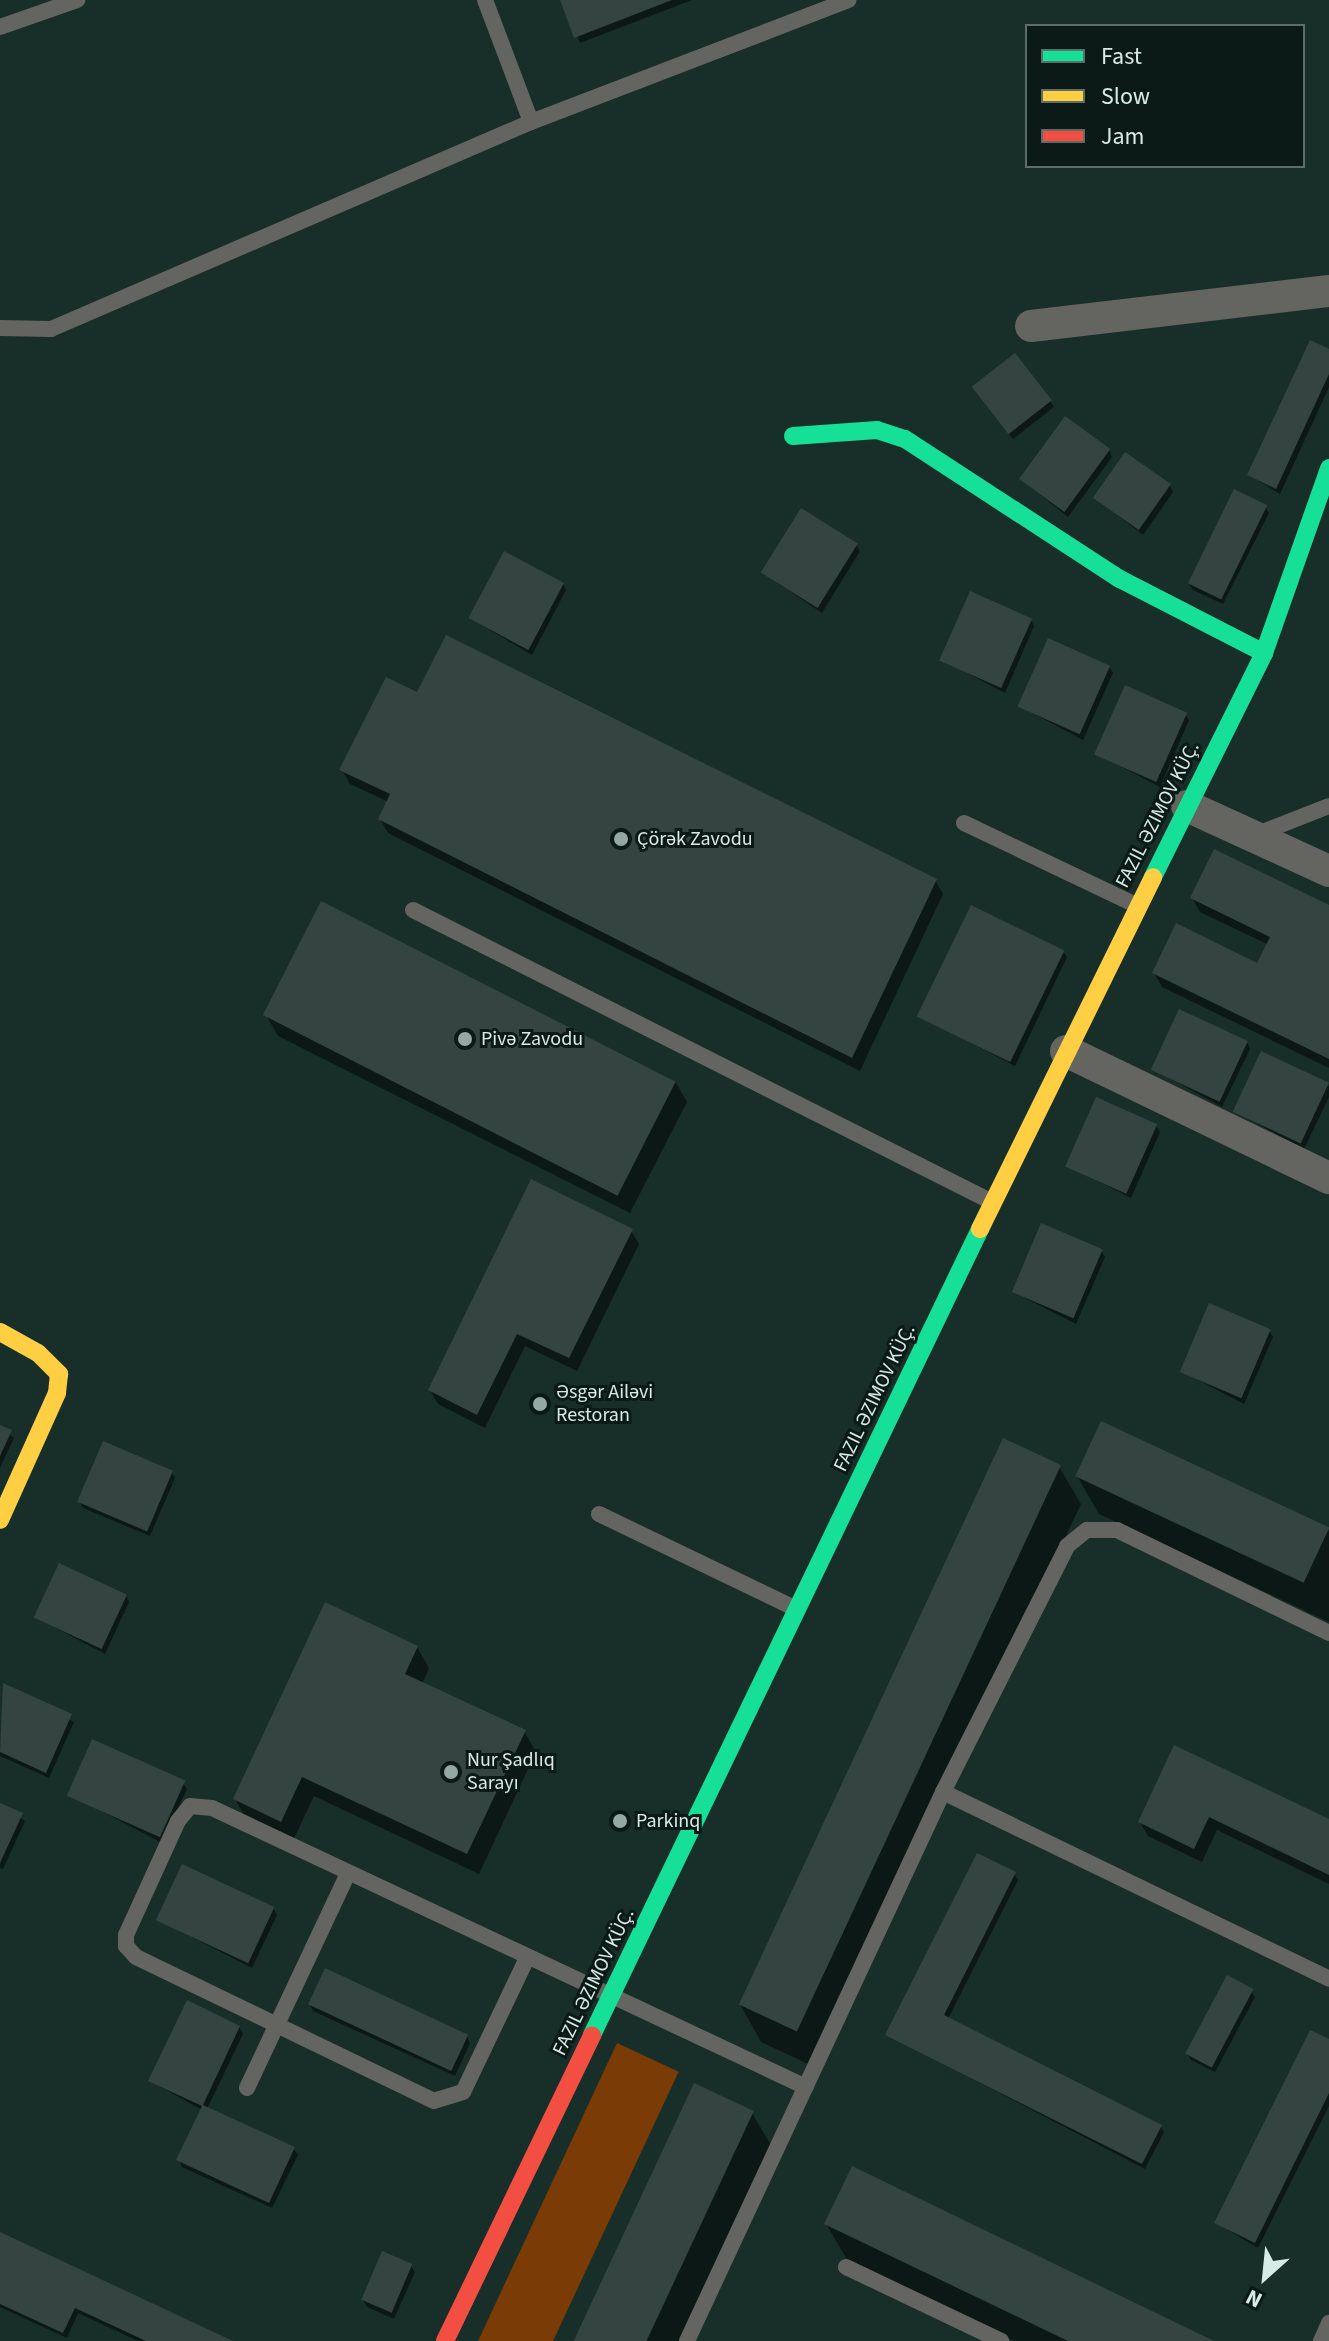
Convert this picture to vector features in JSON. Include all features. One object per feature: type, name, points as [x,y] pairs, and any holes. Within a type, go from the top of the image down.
[{"type":"street","points":[[1031,326],[1329,291]]},
{"type":"street","points":[[793,436],[877,430],[905,439],[1120,579],[1264,653]]},
{"type":"street","name":"FAZIL ƏZIMOV KÜÇ.","points":[[445,2341],[1066,1051],[1264,653],[1329,468]]},
{"type":"street","points":[[1187,806],[1329,871]]},
{"type":"street","points":[[1066,1051],[1329,1178]]},
{"type":"street","points":[[0,1332],[38,1353],[59,1374],[57,1393],[0,1520]]},
{"type":"lane","points":[[0,27],[77,0]]},
{"type":"lane","points":[[485,0],[531,122]]},
{"type":"lane","points":[[0,328],[51,329],[531,122],[848,0]]},
{"type":"lane","points":[[1255,835],[1329,806]]},
{"type":"lane","points":[[964,823],[1137,906]]},
{"type":"lane","points":[[413,910],[993,1203]]},
{"type":"lane","points":[[599,1514],[798,1610]]},
{"type":"lane","points":[[687,2341],[943,1792],[1067,1546],[1087,1530],[1117,1530],[1329,1633]]},
{"type":"lane","points":[[943,1792],[1329,1979]]},
{"type":"lane","points":[[527,1958],[463,2092],[448,2101],[434,2101],[136,1957],[126,1946],[178,1821],[190,1806],[212,1808],[806,2087]]},
{"type":"lane","points":[[247,2088],[348,1873]]},
{"type":"lane","points":[[846,2267],[1001,2341]]},
{"type":"lane","points":[[1321,2341],[1329,2323]]},
{"type":"shaded area","points":[[617,2043],[679,2072],[553,2341],[478,2341]]},
{"type":"building","points":[[560,0],[672,0],[574,38]]},
{"type":"building","points":[[1310,340],[1329,349],[1329,374],[1276,489],[1247,475]]},
{"type":"building","points":[[1015,353],[1052,400],[1009,434],[972,387]]},
{"type":"building","points":[[1065,416],[1110,449],[1064,512],[1019,479]]},
{"type":"building","points":[[1125,452],[1171,484],[1139,530],[1093,498]]},
{"type":"building","points":[[1234,489],[1267,505],[1221,600],[1188,583]]},
{"type":"building","points":[[801,508],[858,544],[818,608],[761,572]]},
{"type":"building","points":[[504,551],[564,583],[528,650],[468,618]]},
{"type":"building","points":[[970,591],[1032,619],[1001,688],[939,660]]},
{"type":"building","points":[[446,635],[937,879],[852,1058],[378,819],[390,794],[339,770],[386,677],[417,692]]},
{"type":"building","points":[[1048,638],[1110,666],[1080,734],[1017,707]]},
{"type":"building","points":[[1125,685],[1187,713],[1156,782],[1094,754]]},
{"type":"building","points":[[1214,849],[1329,905],[1329,1059],[1152,973],[1176,923],[1257,963],[1270,937],[1190,898]]},
{"type":"building","points":[[321,901],[676,1082],[618,1196],[263,1015]]},
{"type":"building","points":[[971,905],[1064,951],[1010,1062],[917,1016]]},
{"type":"building","points":[[1179,1009],[1248,1041],[1220,1102],[1151,1070]]},
{"type":"building","points":[[1261,1051],[1329,1083],[1301,1143],[1233,1112]]},
{"type":"building","points":[[1096,1097],[1157,1124],[1126,1194],[1065,1166]]},
{"type":"building","points":[[531,1179],[633,1229],[569,1358],[517,1334],[477,1415],[428,1390]]},
{"type":"building","points":[[1041,1223],[1103,1249],[1073,1318],[1012,1292]]},
{"type":"building","points":[[1209,1303],[1271,1329],[1241,1398],[1180,1372]]},
{"type":"building","points":[[1101,1421],[1329,1527],[1304,1583],[1075,1476]]},
{"type":"building","points":[[0,1425],[12,1430],[0,1456]]},
{"type":"building","points":[[1003,1438],[1061,1465],[797,2031],[739,2004]]},
{"type":"building","points":[[103,1441],[173,1471],[147,1531],[77,1502]]},
{"type":"building","points":[[59,1563],[127,1595],[102,1649],[34,1617]]},
{"type":"building","points":[[325,1602],[418,1646],[405,1674],[526,1730],[467,1854],[302,1777],[281,1822],[233,1799]]},
{"type":"building","points":[[3,1683],[72,1714],[46,1773],[0,1752]]},
{"type":"building","points":[[92,1739],[185,1780],[160,1837],[67,1796]]},
{"type":"building","points":[[1174,1745],[1329,1819],[1329,1875],[1209,1817],[1194,1849],[1138,1822]]},
{"type":"building","points":[[0,1803],[23,1813],[0,1863]]},
{"type":"building","points":[[977,1853],[1016,1872],[944,2015],[1162,2125],[1142,2164],[885,2035]]},
{"type":"building","points":[[182,1864],[274,1907],[248,1963],[156,1920]]},
{"type":"building","points":[[325,1968],[468,2035],[451,2071],[308,2004]]},
{"type":"building","points":[[1227,1975],[1253,1989],[1212,2068],[1185,2054]]},
{"type":"building","points":[[187,2000],[240,2026],[203,2105],[295,2147],[269,2203],[176,2160],[202,2106],[148,2081]]},
{"type":"building","points":[[1310,2030],[1329,2039],[1329,2093],[1255,2243],[1214,2223]]},
{"type":"building","points":[[694,2083],[754,2111],[647,2341],[574,2341]]},
{"type":"building","points":[[852,2166],[1214,2341],[1068,2341],[824,2224]]},
{"type":"building","points":[[0,2232],[233,2341],[146,2341],[75,2308],[63,2333],[0,2304]]},
{"type":"building","points":[[382,2251],[412,2264],[392,2313],[361,2300]]},
{"type":"traffic: fast","points":[[793,436],[877,430],[905,439],[1120,579],[1264,653]]},
{"type":"traffic: fast","points":[[1153,877],[1264,653],[1329,468]]},
{"type":"traffic: fast","points":[[592,2035],[980,1229]]},
{"type":"traffic: slow","points":[[980,1229],[1153,877]]},
{"type":"traffic: slow","points":[[0,1332],[38,1353],[59,1374],[57,1393],[0,1520]]},
{"type":"traffic: jam","points":[[445,2341],[592,2035]]},
{"type":"place","name":"Çörək Zavodu","points":[[621,839]]},
{"type":"place","name":"Pivə Zavodu","points":[[465,1039]]},
{"type":"place","name":"Əsgər Ailəvi Restoran","points":[[540,1404]]},
{"type":"place","name":"Nur Şadlıq Sarayı","points":[[451,1772]]},
{"type":"place","name":"Parkinq","points":[[620,1821]]}]
